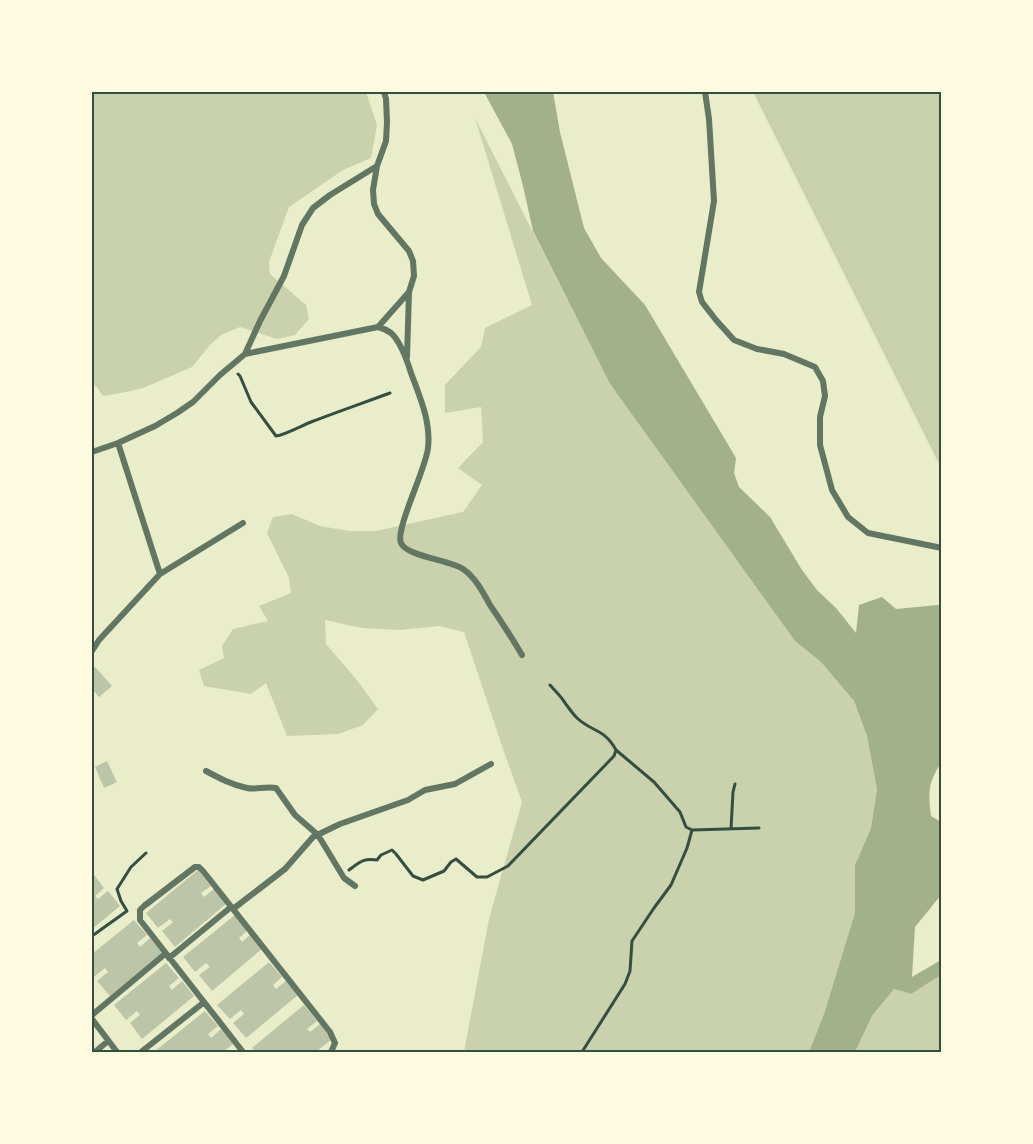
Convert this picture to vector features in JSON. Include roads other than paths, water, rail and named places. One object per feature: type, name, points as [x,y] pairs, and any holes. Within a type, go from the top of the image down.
[{"type":"street","points":[[384,92],[386,141],[377,166],[373,190],[374,204],[378,214],[409,251],[413,261],[414,276],[410,292],[406,360]]},
{"type":"street","points":[[705,92],[714,201],[699,292],[702,302],[734,340],[757,349],[784,354],[815,367],[823,381],[825,396],[820,417],[820,445],[832,490],[848,517],[868,533],[942,548]]},
{"type":"street","points":[[92,452],[155,426],[177,413],[193,402],[245,354],[284,276],[302,225],[313,208],[377,166]]},
{"type":"street","points":[[378,327],[410,292]]},
{"type":"street","points":[[245,354],[378,327],[390,332],[398,342],[406,360],[428,422],[429,446],[419,481],[403,520],[400,533],[401,544],[415,554],[462,568],[476,582],[522,655]]},
{"type":"street","points":[[118,442],[160,574]]},
{"type":"street","points":[[92,651],[99,640],[160,574],[243,523]]},
{"type":"street","points":[[117,1053],[92,1017],[167,956],[285,869],[313,837],[340,824],[408,800],[425,789],[455,784],[491,764]]},
{"type":"street","points":[[206,771],[229,783],[249,789],[276,788],[295,815],[318,835],[342,875],[355,886]]},
{"type":"street","points":[[243,1053],[140,920],[140,910],[144,906],[195,867],[199,867],[330,1032],[335,1048],[332,1053]]},
{"type":"street","points":[[141,1053],[203,1003]]},
{"type":"street","points":[[95,1053],[108,1041]]}]
